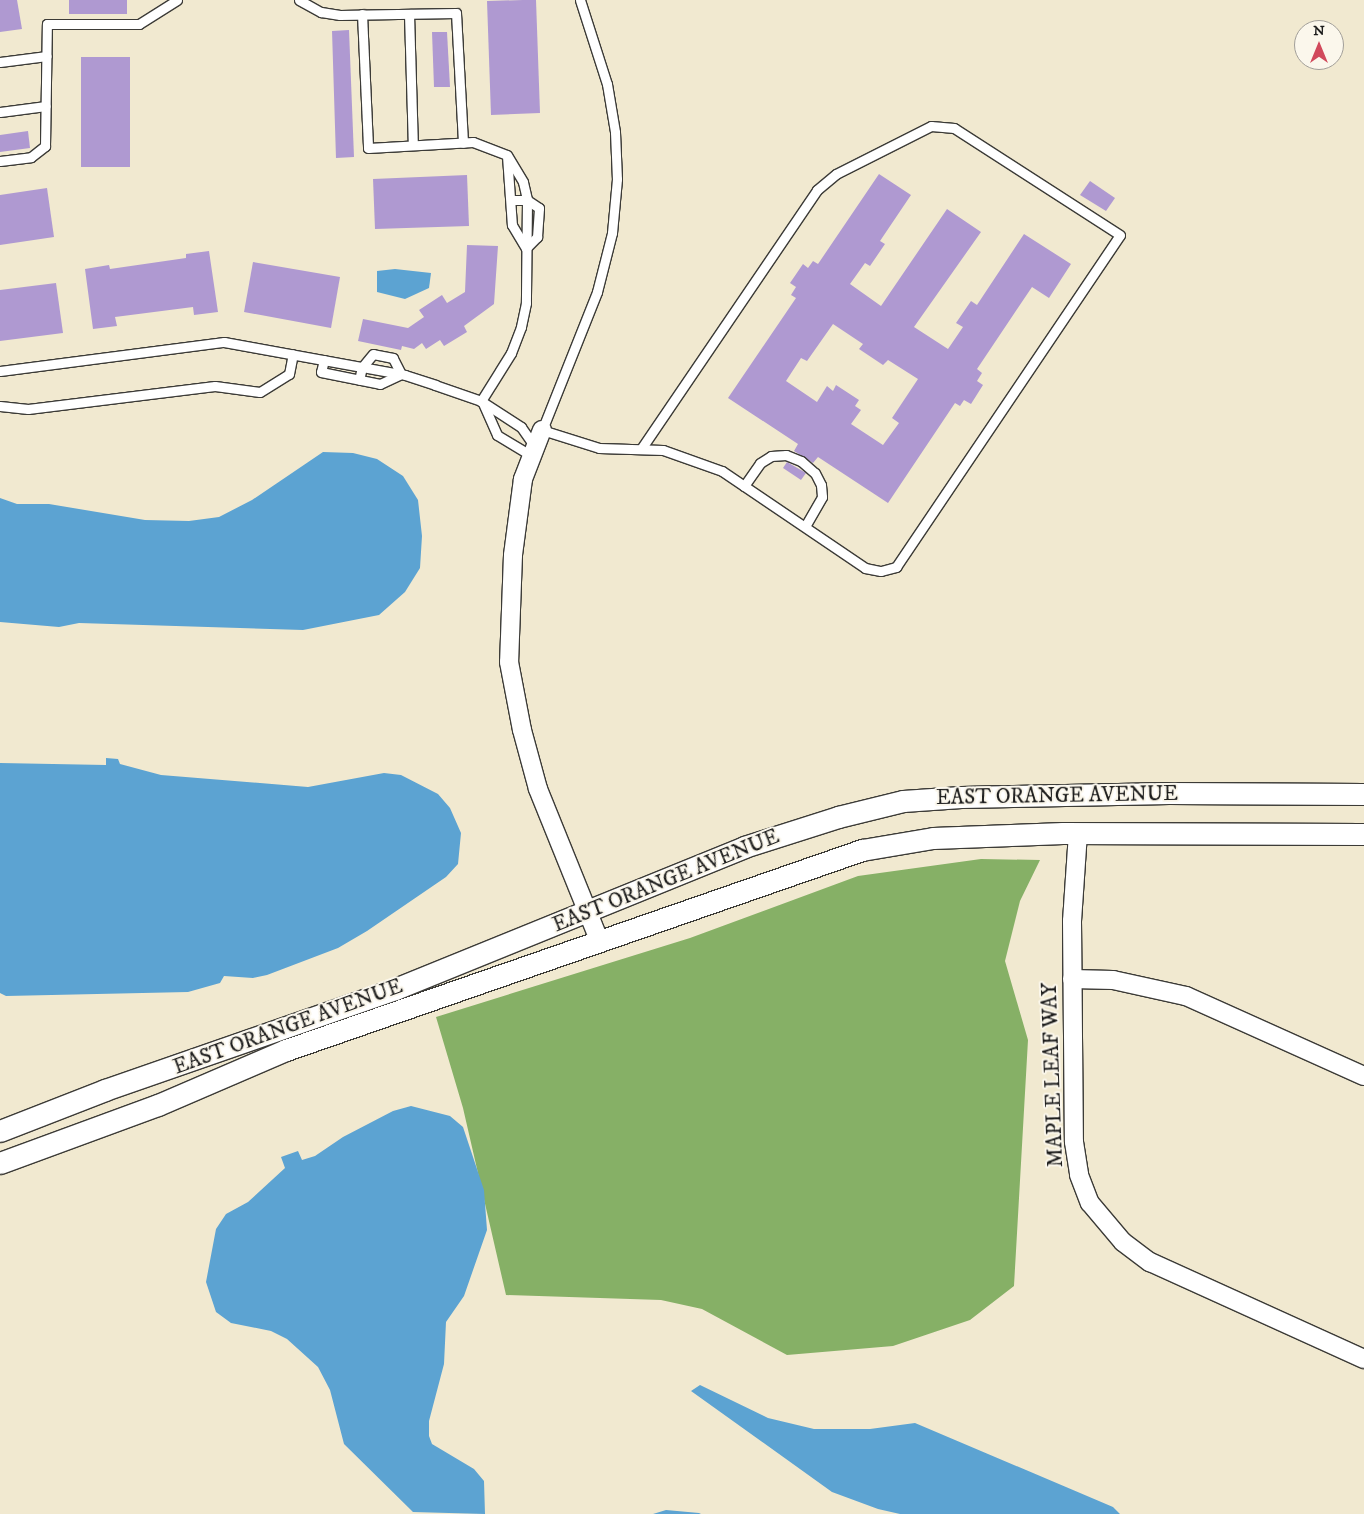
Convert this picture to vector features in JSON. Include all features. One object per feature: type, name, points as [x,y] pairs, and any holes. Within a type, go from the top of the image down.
[{"type":"street","points":[[542,430],[523,480],[513,555],[509,662],[522,730],[538,788],[585,913],[599,940]]},
{"type":"street","name":"EAST ORANGE AVENUE","points":[[0,1132],[105,1090],[395,989],[753,844],[830,819],[903,801],[1169,793],[1364,794]]},
{"type":"street","name":"EAST ORANGE AVENUE","points":[[0,1163],[158,1105],[286,1050],[862,850],[932,838],[1078,833],[1364,834]]},
{"type":"street","name":"MAPLE LEAF WAY","points":[[1078,833],[1072,921],[1074,1142],[1079,1175],[1090,1203],[1106,1226],[1150,1262],[1364,1360]]},
{"type":"street","points":[[1072,979],[1113,980],[1186,996],[1364,1076]]},
{"type":"lane","points":[[0,162],[31,157],[44,146],[47,24],[139,24],[177,0]]},
{"type":"lane","points":[[299,0],[321,12],[362,14],[456,13],[463,143]]},
{"type":"lane","points":[[580,0],[607,84],[615,132],[617,179],[612,233],[597,292],[542,430],[600,448],[663,450],[722,471],[865,568],[881,571],[896,567],[1120,235],[954,128],[932,126],[836,174],[817,190],[641,449]]},
{"type":"lane","points":[[362,14],[368,148],[463,143],[486,146],[507,155],[523,182],[527,200],[526,302],[521,327],[511,353],[482,401]]},
{"type":"lane","points":[[409,14],[413,145]]},
{"type":"lane","points":[[0,62],[47,56]]},
{"type":"lane","points":[[0,112],[46,106]]},
{"type":"lane","points":[[507,155],[506,181],[511,200],[512,225],[526,248]]},
{"type":"lane","points":[[511,200],[527,200],[539,208],[540,228],[537,237],[526,248]]},
{"type":"lane","points":[[0,370],[224,342],[400,374],[482,401],[521,427],[534,452]]},
{"type":"lane","points":[[0,406],[28,409],[215,386],[260,392],[289,374],[293,354]]},
{"type":"lane","points":[[359,380],[362,367],[373,354],[393,358],[400,374]]},
{"type":"lane","points":[[324,360],[321,372],[380,384],[400,374]]},
{"type":"lane","points":[[482,401],[497,435],[534,452]]},
{"type":"lane","points":[[744,486],[760,463],[771,456],[786,454],[801,461],[814,473],[821,485],[822,497],[804,527]]},
{"type":"green space","points":[[981,859],[1040,860],[1020,901],[1005,961],[1028,1040],[1014,1286],[970,1320],[893,1346],[787,1355],[702,1309],[661,1300],[506,1295],[463,1108],[436,1017],[690,938],[858,876]]},
{"type":"water","points":[[395,269],[431,273],[429,288],[405,299],[377,292],[377,271]]},
{"type":"water","points":[[323,452],[353,453],[377,459],[403,476],[418,500],[422,536],[420,568],[405,592],[379,615],[303,630],[79,623],[59,627],[0,622],[0,498],[17,504],[49,504],[145,520],[189,521],[219,517],[252,500]]},
{"type":"water","points":[[106,758],[118,759],[120,764],[161,775],[308,787],[384,773],[401,775],[438,794],[450,808],[461,833],[458,864],[446,877],[367,931],[338,948],[267,975],[253,978],[224,976],[220,983],[188,992],[6,996],[0,993],[0,763],[106,765]]},
{"type":"water","points":[[411,1106],[450,1116],[463,1127],[484,1190],[487,1230],[464,1296],[446,1322],[444,1364],[429,1421],[429,1436],[432,1444],[474,1469],[484,1481],[485,1514],[413,1512],[344,1444],[330,1390],[318,1367],[287,1339],[271,1331],[231,1323],[216,1312],[206,1282],[216,1229],[226,1214],[248,1202],[285,1168],[281,1157],[298,1151],[302,1160],[315,1156],[343,1137],[393,1111]]},
{"type":"water","points":[[700,1385],[768,1418],[814,1429],[870,1429],[915,1423],[1113,1507],[1120,1514],[900,1514],[878,1509],[832,1492],[691,1391]]},
{"type":"water","points":[[666,1510],[699,1513],[701,1514],[653,1514]]},
{"type":"building","points":[[0,0],[17,0],[22,29],[0,32]]},
{"type":"building","points":[[69,0],[127,0],[127,14],[69,14]]},
{"type":"building","points":[[536,0],[540,113],[491,115],[487,1]]},
{"type":"building","points":[[349,30],[354,157],[336,158],[332,31]]},
{"type":"building","points":[[432,32],[447,32],[450,87],[434,87]]},
{"type":"building","points":[[81,57],[130,57],[130,167],[81,167]]},
{"type":"building","points":[[28,131],[30,148],[0,152],[0,135]]},
{"type":"building","points":[[879,174],[911,195],[880,241],[885,244],[870,266],[865,263],[850,284],[881,306],[947,209],[981,232],[914,327],[948,349],[963,327],[956,323],[971,301],[977,305],[1024,234],[1071,264],[1049,298],[1032,287],[977,369],[982,373],[977,381],[983,385],[971,404],[964,400],[960,406],[955,403],[888,503],[818,457],[813,463],[794,451],[798,444],[728,398],[796,298],[791,295],[796,287],[790,283],[803,264],[808,268],[813,261],[818,264]],"holes":[[[833,324],[863,344],[859,349],[883,365],[888,360],[918,379],[892,418],[899,423],[883,445],[851,424],[861,410],[855,406],[859,400],[836,385],[833,391],[827,386],[817,402],[786,381],[801,358],[807,361]]]},
{"type":"building","points":[[467,175],[469,226],[375,229],[373,179]]},
{"type":"building","points":[[1090,181],[1115,198],[1106,211],[1080,195]]},
{"type":"building","points":[[47,188],[54,237],[0,245],[0,195]]},
{"type":"building","points":[[467,245],[498,246],[494,304],[464,326],[467,332],[444,346],[440,340],[426,349],[422,343],[414,349],[402,346],[401,350],[358,341],[363,319],[408,328],[424,317],[419,310],[442,295],[447,303],[465,292]]},
{"type":"building","points":[[209,251],[218,312],[194,315],[193,307],[115,317],[117,326],[93,329],[85,269],[109,265],[110,269],[186,258],[186,254]]},
{"type":"building","points":[[253,262],[340,277],[331,328],[244,312]]},
{"type":"building","points":[[56,283],[63,333],[0,341],[0,290]]},
{"type":"building","points":[[787,462],[806,473],[801,480],[783,468]]}]
